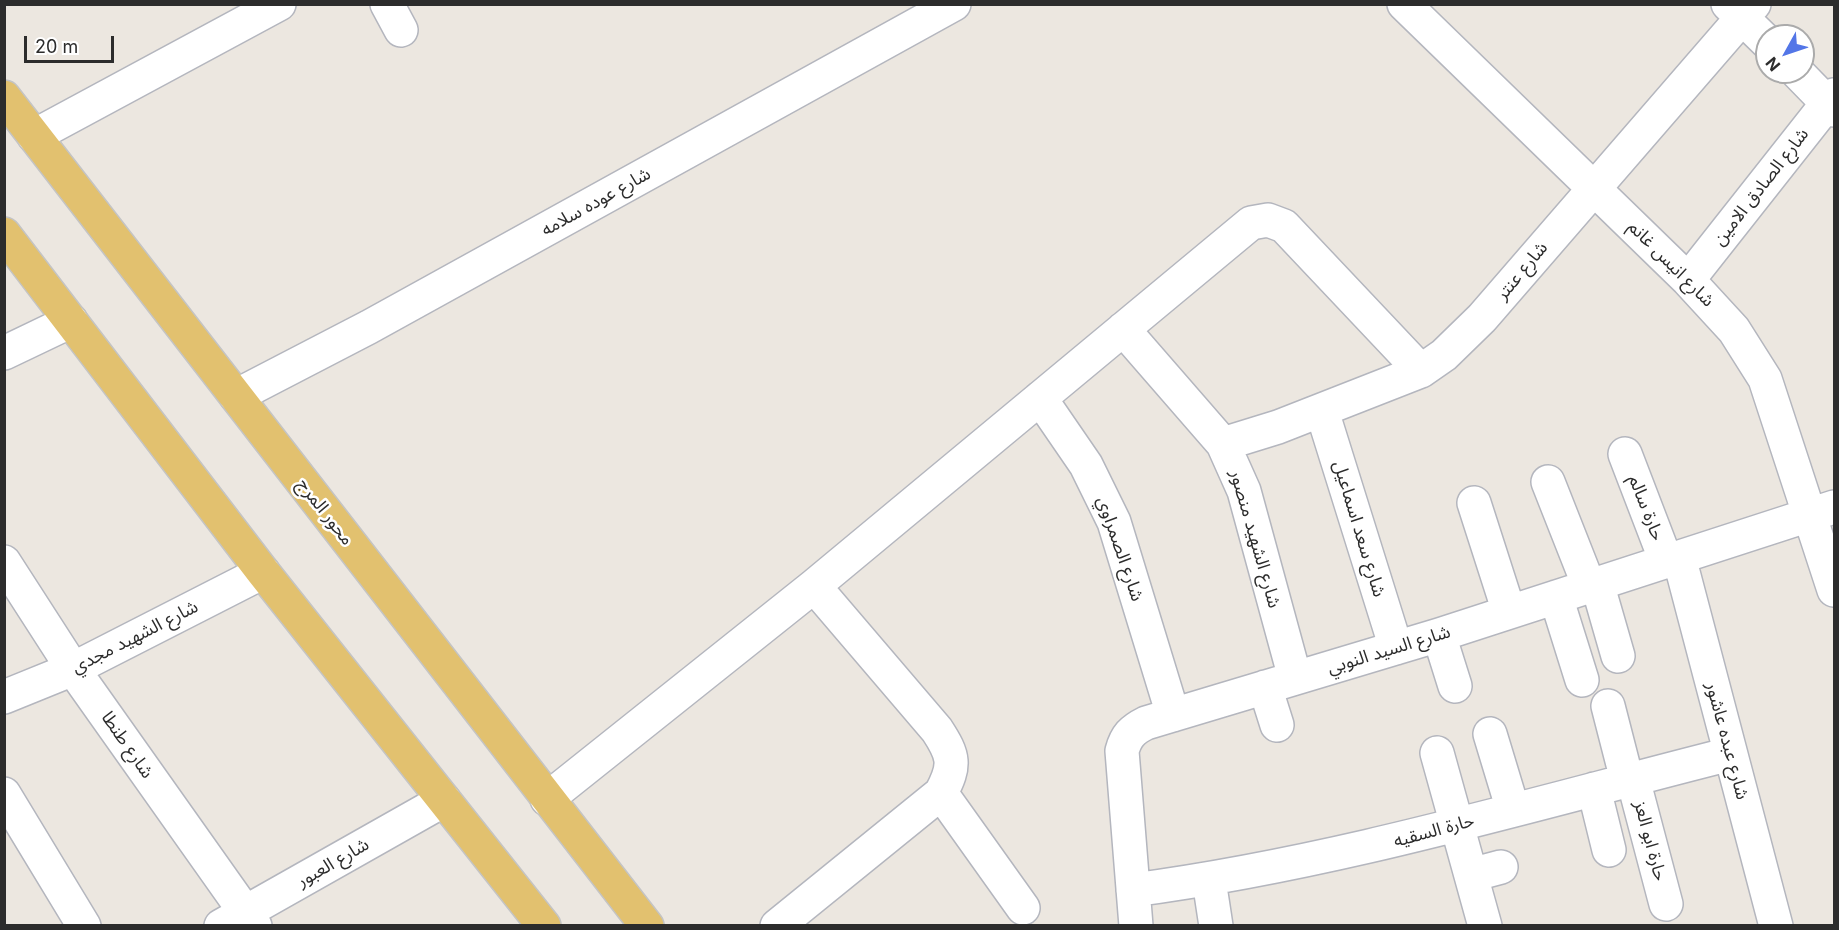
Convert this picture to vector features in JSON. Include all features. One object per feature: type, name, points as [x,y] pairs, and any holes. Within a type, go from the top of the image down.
[{"type":"main road","name":"محور المرج","points":[[4,97],[647,926]]},
{"type":"main road","points":[[4,234],[263,572],[544,926]]},
{"type":"street","points":[[34,136],[279,4]]},
{"type":"street","name":"شارع عوده سلامه","points":[[236,396],[369,327],[954,4]]},
{"type":"street","name":"شارع انيس غانم","points":[[1404,4],[1688,280],[1734,330],[1765,379],[1823,511],[1834,590]]},
{"type":"street","points":[[1742,9],[1755,26]]},
{"type":"street","name":"شارع عنتر","points":[[1223,444],[1322,411],[1421,371],[1464,337],[1593,188],[1742,9]]},
{"type":"street","points":[[1811,84],[1832,103]]},
{"type":"street","name":"شارع الصادق الامين","points":[[1688,280],[1832,103]]},
{"type":"street","points":[[547,799],[814,586],[1251,223],[1268,220],[1284,226],[1421,371]]},
{"type":"street","points":[[4,353],[71,321]]},
{"type":"street","name":"شارع الشهيد منصور","points":[[1123,329],[1223,444],[1244,490],[1280,683],[1276,725]]},
{"type":"street","name":"شارع الصمراوي","points":[[1040,398],[1086,465],[1114,522],[1173,715]]},
{"type":"street","name":"شارع سعد اسماعيل","points":[[1322,411],[1396,648]]},
{"type":"street","name":"حارة سالم","points":[[1625,454],[1672,559]]},
{"type":"street","points":[[1548,482],[1593,585],[1618,656]]},
{"type":"street","points":[[1474,503],[1509,612]]},
{"type":"street","name":"شارع السيد النوبي","points":[[1136,926],[1122,751],[1126,739],[1134,729],[1173,715],[1439,635],[1823,511]]},
{"type":"street","name":"شارع عبده عاشور","points":[[1672,559],[1730,754],[1776,926]]},
{"type":"street","name":"شارع طنطا","points":[[4,562],[240,921]]},
{"type":"street","name":"شارع الشهيد مجدي","points":[[4,697],[73,669],[263,572]]},
{"type":"street","points":[[777,926],[941,793],[951,773],[951,752],[937,730],[814,586]]},
{"type":"street","points":[[1556,597],[1582,680]]},
{"type":"street","points":[[1439,635],[1455,686]]},
{"type":"street","name":"حارة ابو العز","points":[[1608,706],[1666,904]]},
{"type":"street","points":[[1490,734],[1513,810]]},
{"type":"street","points":[[1437,753],[1456,825],[1486,871],[1485,926]]},
{"type":"street","name":"حارة السقيه","points":[[1133,890],[1209,880],[1330,857],[1730,754]]},
{"type":"street","points":[[1594,789],[1609,850]]},
{"type":"street","points":[[941,793],[1023,908]]},
{"type":"street","points":[[4,794],[84,926]]},
{"type":"street","name":"شارع العبور","points":[[240,921],[444,800]]},
{"type":"street","points":[[1209,880],[1216,926]]}]
